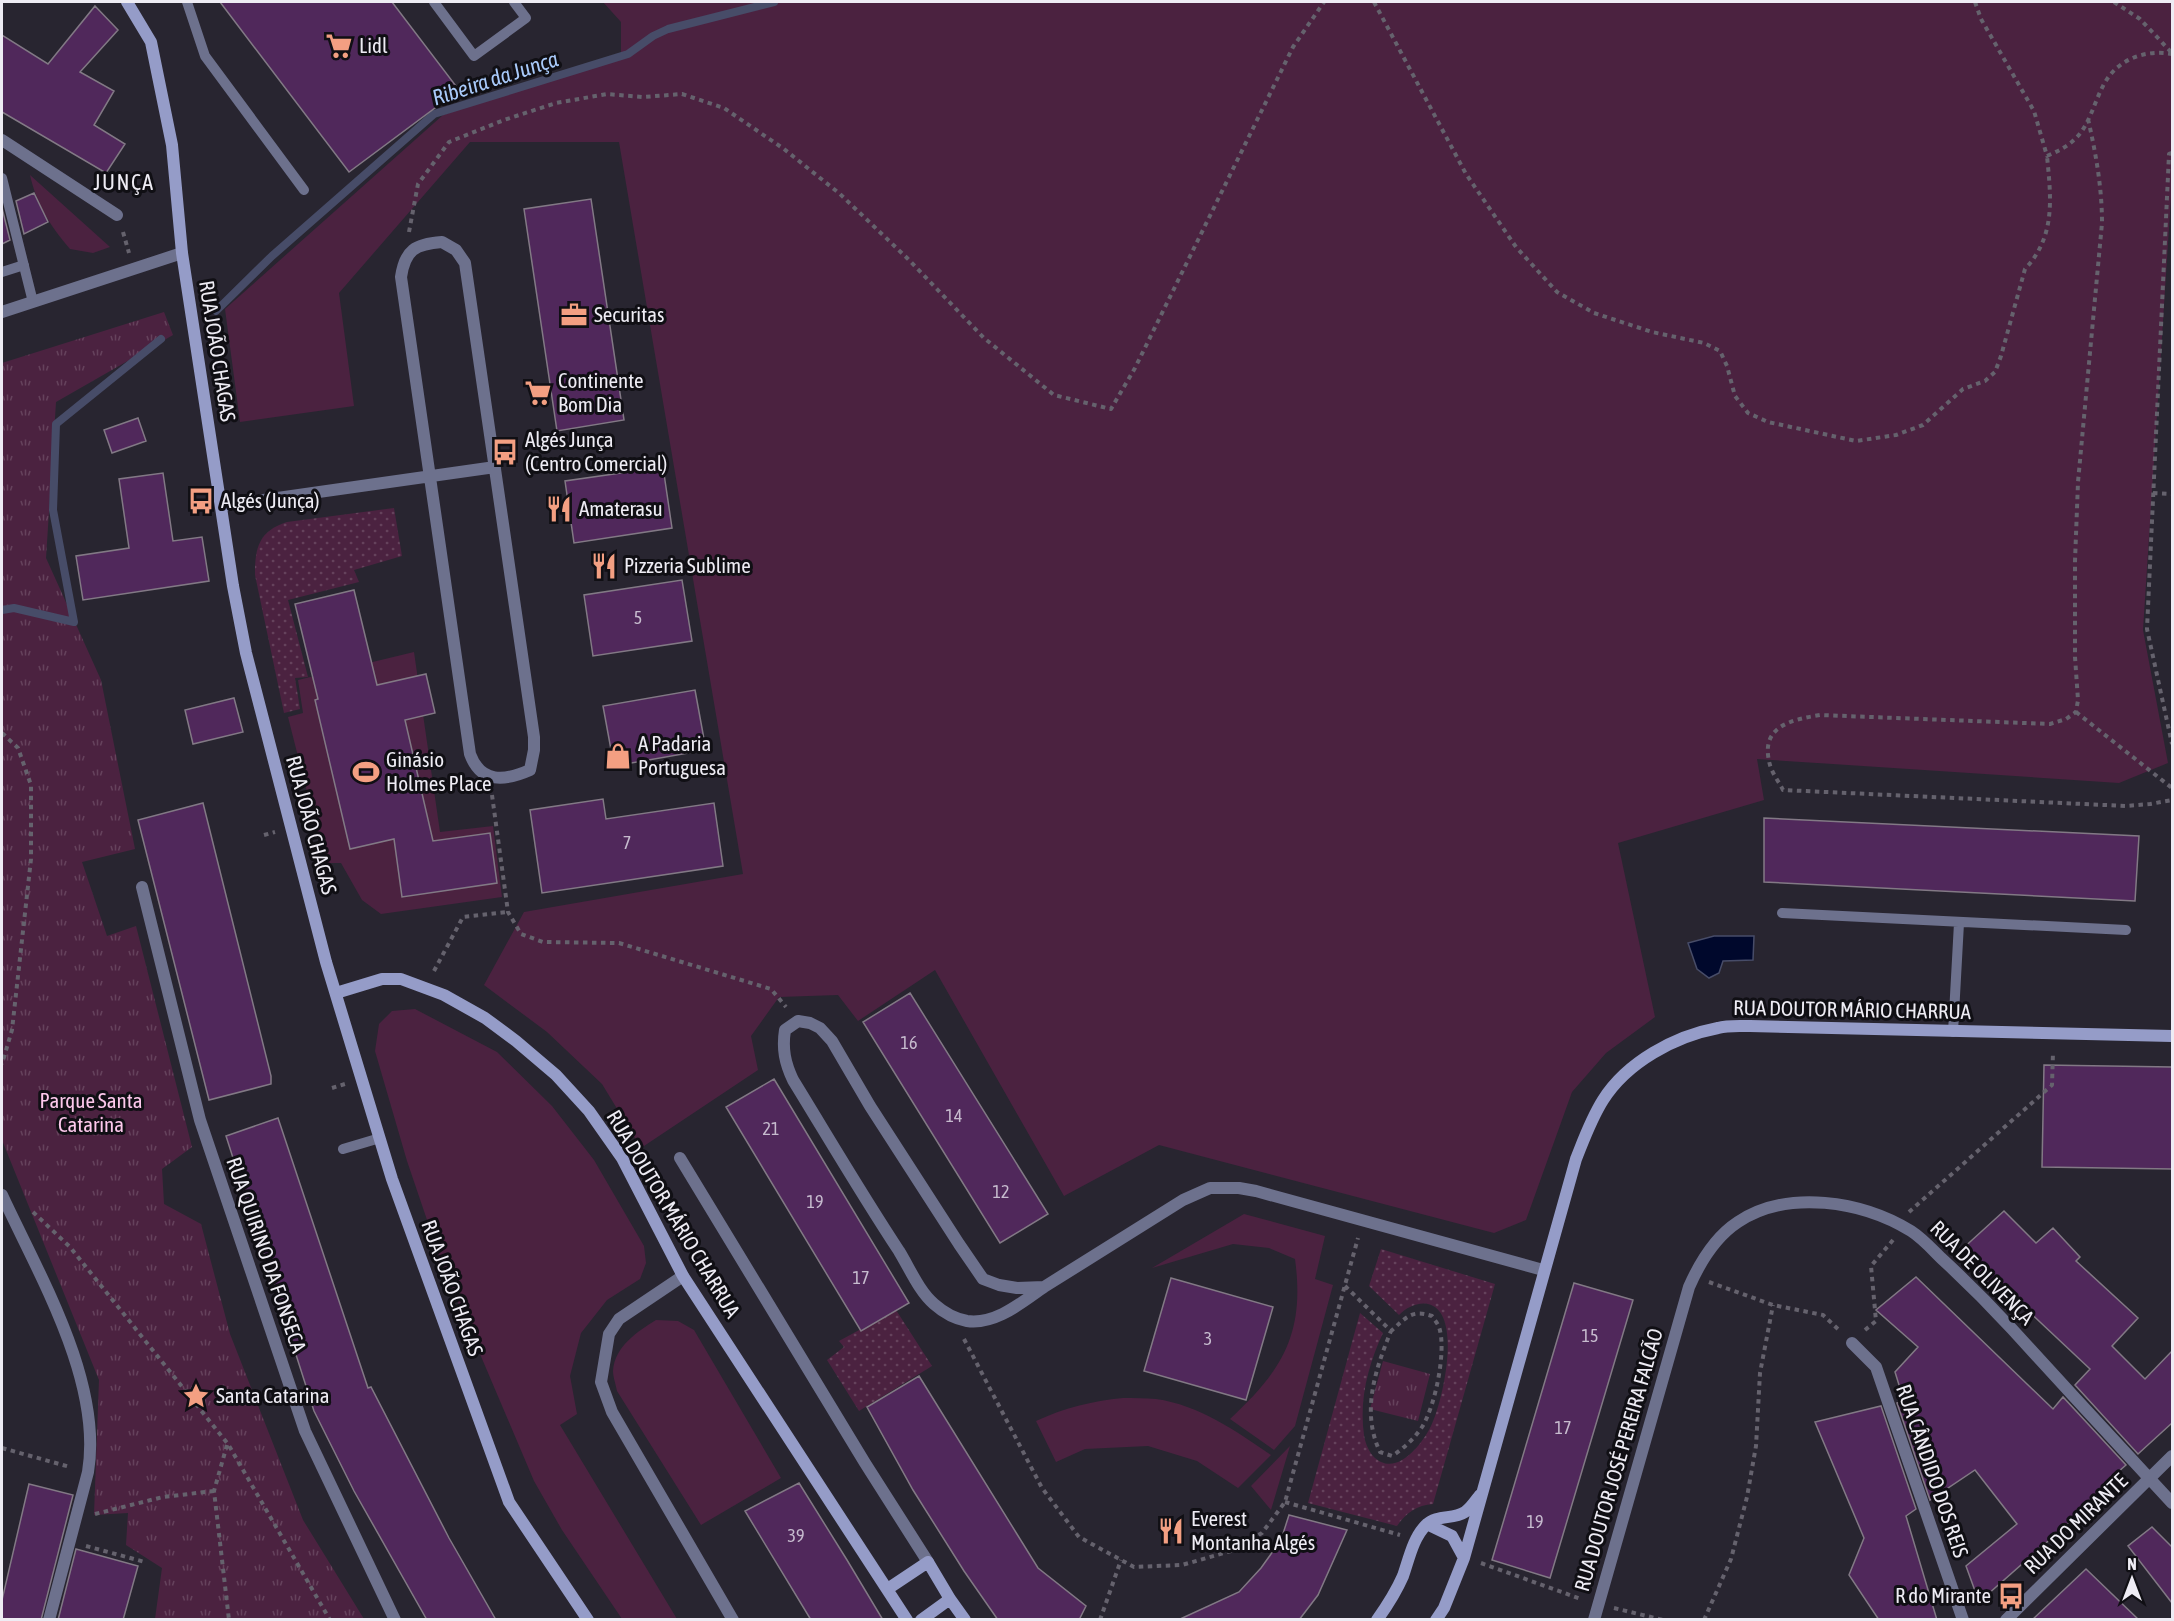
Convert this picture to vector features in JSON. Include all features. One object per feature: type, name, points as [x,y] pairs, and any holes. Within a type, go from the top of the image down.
[{"type":"street","name":"RUA JOÃO CHAGAS","points":[[128,2],[151,42],[172,145],[182,253],[233,586],[246,653],[336,993],[392,1179],[509,1502],[588,1620]]},
{"type":"street","points":[[2,140],[117,215]]},
{"type":"street","points":[[442,242],[456,250],[465,263],[495,467],[534,750],[530,770],[506,779],[490,776],[477,770],[470,754],[401,277],[403,260],[411,251],[425,244],[442,242]]},
{"type":"street","points":[[2,312],[182,253]]},
{"type":"street","points":[[221,506],[495,467]]},
{"type":"street","name":"RUA QUIRINO DA FONSECA","points":[[142,887],[200,1120],[305,1431],[395,1620]]},
{"type":"street","name":"RUA DOUTOR MÁRIO CHARRUA","points":[[336,993],[382,979],[401,979],[425,987],[485,1018],[516,1041],[556,1075],[589,1111],[622,1158],[683,1276],[907,1620]]},
{"type":"street","points":[[1044,1287],[1017,1288],[983,1280],[870,1106],[832,1041],[820,1028],[810,1023],[798,1021],[785,1030],[786,1065],[793,1080],[919,1285],[934,1304],[951,1316],[967,1321],[990,1320],[1011,1310],[1183,1200],[1210,1188],[1239,1188],[1257,1191],[1543,1270]]},
{"type":"street","name":"RUA DOUTOR MÁRIO CHARRUA","points":[[1436,1620],[1448,1601],[1485,1489],[1543,1270],[1576,1159],[1590,1124],[1610,1091],[1640,1062],[1696,1033],[1721,1027],[2172,1036]]},
{"type":"street","name":"RUA DOUTOR MÁRIO CHARRUA","points":[[680,1158],[865,1462],[965,1620]]},
{"type":"street","points":[[2,1196],[74,1355],[86,1397],[91,1454],[77,1520],[49,1620]]},
{"type":"street","name":"RUA DE OLIVENÇA","points":[[1682,1312],[1694,1276],[1707,1252],[1737,1223],[1782,1204],[1817,1203],[1866,1210],[1913,1232],[1977,1291],[2172,1503]]},
{"type":"street","points":[[683,1276],[619,1319],[609,1334],[601,1382],[612,1412],[733,1620]]},
{"type":"street","name":"RUA DOUTOR JOSÉ PEREIRA FALCÃO","points":[[1594,1620],[1682,1312]]},
{"type":"street","name":"RUA CÂNDIDO DOS REIS","points":[[1852,1343],[1875,1367],[1962,1620]]},
{"type":"street","name":"RUA DO MIRANTE","points":[[2006,1620],[2172,1456]]},
{"type":"street","name":"RUA DOUTOR MÁRIO CHARRUA","points":[[1426,1524],[1438,1518],[1456,1516],[1466,1512],[1485,1489]]},
{"type":"street","points":[[1377,1620],[1390,1602],[1416,1539],[1426,1524],[1452,1536],[1464,1557]]},
{"type":"street","points":[[888,1588],[928,1562]]},
{"type":"street","points":[[921,1620],[950,1599]]},
{"type":"lane","points":[[187,2],[205,56],[304,190]]},
{"type":"lane","points":[[434,2],[474,56],[526,18],[514,2]]},
{"type":"lane","points":[[2,178],[33,302]]},
{"type":"lane","points":[[2,272],[24,265]]},
{"type":"lane","points":[[1782,913],[2126,930]]},
{"type":"lane","points":[[1953,1032],[1959,923]]},
{"type":"lane","points":[[343,1149],[380,1138]]},
{"type":"path","points":[[403,260],[418,184],[450,142],[504,120],[556,103],[607,94],[643,98],[682,94],[724,108],[784,149],[840,194],[907,258],[984,338],[1054,395],[1111,409],[1135,368],[1293,47],[1324,2]]},
{"type":"path","points":[[1374,2],[1466,174],[1516,247],[1557,292],[1594,313],[1652,332],[1704,343],[1720,351],[1727,366],[1735,396],[1748,413],[1768,422],[1856,441],[1896,435],[1923,426],[1963,389],[1985,381],[1995,372],[2025,269],[2047,234],[2049,212],[2047,156],[2034,111],[1982,19],[1975,2]]},
{"type":"path","points":[[2114,2],[2139,20],[2172,54]]},
{"type":"path","points":[[2047,156],[2062,150],[2077,138],[2103,85],[2118,66],[2137,56],[2160,52],[2172,54]]},
{"type":"path","points":[[2088,119],[2102,198],[2102,223],[2078,482],[2075,561],[2075,657],[2078,700],[2076,712],[2066,719],[2049,724],[1811,716],[1794,719],[1774,730],[1768,743],[1770,765],[1783,790],[2126,806],[2172,800]]},
{"type":"path","points":[[2172,153],[2169,154],[2147,629],[2172,744]]},
{"type":"path","points":[[117,215],[134,268]]},
{"type":"path","points":[[2153,493],[2172,494]]},
{"type":"path","points":[[2076,712],[2172,788]]},
{"type":"path","points":[[2,733],[18,748],[31,785],[31,859],[12,1030],[2,1064]]},
{"type":"path","points":[[490,776],[508,912],[521,934],[543,942],[618,943],[771,989],[798,1021]]},
{"type":"path","points":[[425,987],[463,917],[508,912]]},
{"type":"path","points":[[1694,1276],[1773,1305],[1823,1315],[1852,1343],[1876,1321],[1871,1266],[1893,1242],[1896,1223],[2052,1084],[2054,1033]]},
{"type":"path","points":[[27,1207],[70,1247],[228,1444],[330,1620]]},
{"type":"path","points":[[951,1316],[1042,1488],[1079,1537],[1134,1567],[1182,1565],[1231,1551],[1262,1533],[1285,1502],[1363,1220]]},
{"type":"path","points":[[1345,1285],[1391,1331]]},
{"type":"path","points":[[1704,1620],[1731,1559],[1743,1515],[1756,1446],[1760,1373],[1773,1305]]},
{"type":"path","points":[[1420,1312],[1432,1316],[1439,1327],[1441,1353],[1439,1377],[1423,1426],[1407,1446],[1392,1456],[1380,1452],[1370,1424],[1372,1388],[1377,1364],[1391,1331],[1407,1317],[1420,1312]]},
{"type":"path","points":[[228,1444],[214,1491],[229,1620]]},
{"type":"path","points":[[2,1448],[88,1472]]},
{"type":"path","points":[[77,1520],[163,1497],[214,1491]]},
{"type":"path","points":[[1285,1502],[1416,1539]]},
{"type":"path","points":[[70,1541],[145,1562]]},
{"type":"path","points":[[1464,1557],[1598,1605],[1663,1620]]},
{"type":"path","points":[[1100,1620],[1121,1560]]},
{"type":"green space","points":[[603,2],[2172,2],[2172,182],[2143,630],[2168,763],[2119,783],[1757,759],[1764,800],[1618,843],[1655,1017],[1606,1053],[1572,1092],[1526,1220],[1494,1233],[1159,1145],[1064,1196],[935,970],[858,1021],[838,995],[779,997],[751,1036],[758,1070],[641,1148],[602,1084],[547,1032],[484,985],[524,912],[743,874],[619,142],[470,142],[339,293],[354,406],[240,422],[225,309],[443,115],[621,55],[621,22]]},
{"type":"green space","points":[[30,175],[110,247],[93,253],[70,249],[45,215]]},
{"type":"green space","name":"Parque Santa Catarina","points":[[164,312],[173,335],[56,402],[46,558],[101,680],[135,849],[82,862],[107,936],[136,926],[192,1147],[162,1169],[164,1204],[201,1224],[230,1334],[303,1520],[364,1619],[155,1619],[162,1568],[126,1545],[128,1513],[94,1515],[99,1380],[2,1140],[2,363]]},
{"type":"green space","points":[[394,508],[402,556],[354,570],[359,582],[288,600],[308,677],[295,678],[300,709],[284,713],[255,575],[260,541],[270,530],[287,522]]},
{"type":"green space","name":"Ginásio Holmes Place","points":[[414,652],[440,832],[493,826],[502,897],[381,914],[362,900],[341,863],[325,863],[288,717],[303,713],[298,680]]},
{"type":"green space","points":[[415,1009],[497,1052],[552,1106],[594,1160],[644,1246],[646,1263],[640,1279],[607,1300],[581,1333],[570,1376],[577,1414],[560,1425],[677,1619],[622,1619],[562,1530],[534,1481],[443,1267],[407,1161],[375,1051],[379,1024],[392,1011]]},
{"type":"green space","points":[[1244,1214],[1325,1236],[1315,1279],[1333,1285],[1295,1426],[1274,1450],[1230,1419],[1264,1384],[1286,1348],[1297,1308],[1295,1259],[1269,1248],[1233,1244],[1152,1268]]},
{"type":"green space","points":[[1381,1249],[1495,1284],[1433,1504],[1412,1510],[1397,1526],[1308,1503],[1360,1313],[1383,1333],[1369,1370],[1364,1396],[1364,1438],[1373,1456],[1381,1462],[1390,1464],[1406,1457],[1427,1434],[1436,1415],[1447,1360],[1448,1340],[1445,1323],[1439,1311],[1428,1304],[1412,1306],[1399,1315],[1369,1286]]},
{"type":"green space","points":[[896,1310],[932,1366],[859,1411],[827,1360],[844,1347],[839,1341]]},
{"type":"green space","points":[[656,1320],[678,1321],[694,1330],[781,1478],[701,1525],[617,1391],[614,1378],[615,1362],[622,1347]]},
{"type":"green space","points":[[1383,1361],[1430,1374],[1418,1421],[1370,1409]]},
{"type":"green space","points":[[1123,1398],[1156,1399],[1187,1407],[1231,1428],[1271,1455],[1238,1488],[1197,1461],[1148,1446],[1085,1449],[1056,1462],[1036,1421],[1078,1406]]},
{"type":"green space","points":[[1290,1446],[1271,1510],[1251,1486]]},
{"type":"water","points":[[1714,936],[1754,936],[1753,960],[1723,961],[1719,973],[1709,978],[1697,969],[1688,943]]},
{"type":"building","name":"Lidl","points":[[220,2],[392,2],[459,90],[349,172]]},
{"type":"building","points":[[95,6],[118,30],[80,72],[114,91],[94,125],[125,144],[106,173],[2,112],[2,35],[48,64]]},
{"type":"building","points":[[34,193],[48,222],[24,234],[16,201]]},
{"type":"building","name":"Securitas","points":[[591,199],[624,420],[557,431],[524,209]]},
{"type":"building","points":[[2,208],[10,240],[2,244]]},
{"type":"building","points":[[138,418],[146,441],[112,453],[104,430]]},
{"type":"building","points":[[663,467],[672,528],[574,543],[565,481]]},
{"type":"building","points":[[163,473],[173,541],[202,537],[209,581],[83,600],[76,556],[129,548],[119,479]]},
{"type":"building","points":[[682,580],[692,641],[593,656],[584,595]]},
{"type":"building","name":"Ginásio Holmes Place","points":[[354,590],[377,685],[426,674],[435,713],[405,720],[433,841],[490,833],[497,883],[402,897],[394,839],[350,849],[295,604]]},
{"type":"building","points":[[695,690],[706,750],[614,766],[603,706]]},
{"type":"building","points":[[234,698],[243,732],[193,744],[185,710]]},
{"type":"building","points":[[603,799],[606,819],[714,803],[723,866],[542,893],[530,810]]},
{"type":"building","points":[[203,803],[271,1076],[271,1084],[209,1100],[138,820]]},
{"type":"building","points":[[1764,818],[2139,836],[2135,901],[1764,882]]},
{"type":"building","points":[[910,993],[1048,1214],[1000,1243],[863,1022]]},
{"type":"building","points":[[2044,1065],[2172,1067],[2172,1169],[2042,1167]]},
{"type":"building","points":[[774,1079],[909,1303],[861,1331],[726,1107]]},
{"type":"building","points":[[278,1118],[368,1388],[371,1387],[449,1538],[496,1620],[427,1620],[354,1491],[314,1411],[226,1136]]},
{"type":"building","points":[[2004,1211],[2036,1243],[2053,1228],[2080,1257],[2076,1261],[2138,1318],[2112,1346],[2145,1379],[2172,1351],[2172,1423],[2138,1454],[2075,1385],[2090,1369],[2024,1307],[2017,1313],[1960,1251]]},
{"type":"building","points":[[1916,1277],[2053,1409],[2063,1397],[2126,1465],[2118,1472],[2122,1476],[1979,1602],[1966,1566],[2017,1524],[1975,1470],[1930,1500],[1897,1403],[1904,1401],[1895,1372],[1918,1347],[1876,1310]]},
{"type":"building","points":[[1171,1278],[1273,1307],[1246,1400],[1144,1371]]},
{"type":"building","points":[[1574,1283],[1633,1300],[1550,1578],[1492,1560]]},
{"type":"building","points":[[919,1376],[1038,1568],[1086,1606],[1079,1620],[998,1620],[964,1571],[913,1490],[867,1407]]},
{"type":"building","points":[[1881,1406],[1916,1509],[1906,1516],[1937,1620],[1879,1620],[1849,1575],[1864,1538],[1815,1422]]},
{"type":"building","points":[[799,1483],[883,1620],[811,1620],[745,1511]]},
{"type":"building","points":[[29,1484],[73,1495],[41,1620],[2,1620],[2,1600]]},
{"type":"building","points":[[1289,1515],[1347,1530],[1318,1595],[1299,1620],[1178,1620],[1239,1592],[1261,1568],[1281,1540]]},
{"type":"building","points":[[2152,1527],[2172,1547],[2172,1603],[2128,1546]]},
{"type":"building","points":[[76,1549],[138,1566],[123,1620],[58,1620]]},
{"type":"building","points":[[2086,1569],[2139,1620],[2032,1620]]},
{"type":"waterway","name":"Ribeira da Junça","points":[[216,311],[272,256],[434,114],[628,54],[653,36],[668,29],[774,2]]},
{"type":"waterway","name":"Ribeira da Junça","points":[[2,610],[14,608],[74,622],[53,510],[56,424],[161,339]]},
{"type":"place","name":"Lidl","points":[[339,46]]},
{"type":"place","name":"Securitas","points":[[574,315]]},
{"type":"place","name":"Continente Bom Dia","points":[[538,393]]},
{"type":"place","name":"Algés Junça (Centro Comercial)","points":[[505,452]]},
{"type":"place","name":"Algés (Junça)","points":[[201,501]]},
{"type":"place","name":"Amaterasu","points":[[559,509]]},
{"type":"place","name":"Pizzeria Sublime","points":[[604,566]]},
{"type":"place","name":"A Padaria Portuguesa","points":[[618,756]]},
{"type":"place","name":"Ginásio Holmes Place","points":[[366,772]]},
{"type":"place","name":"Santa Catarina","points":[[196,1396]]},
{"type":"place","name":"Everest Montanha Algés","points":[[1171,1531]]},
{"type":"place","name":"R do Mirante","points":[[2011,1596]]},
{"type":"district","name":"JUNÇA","points":[[124,182]]}]
